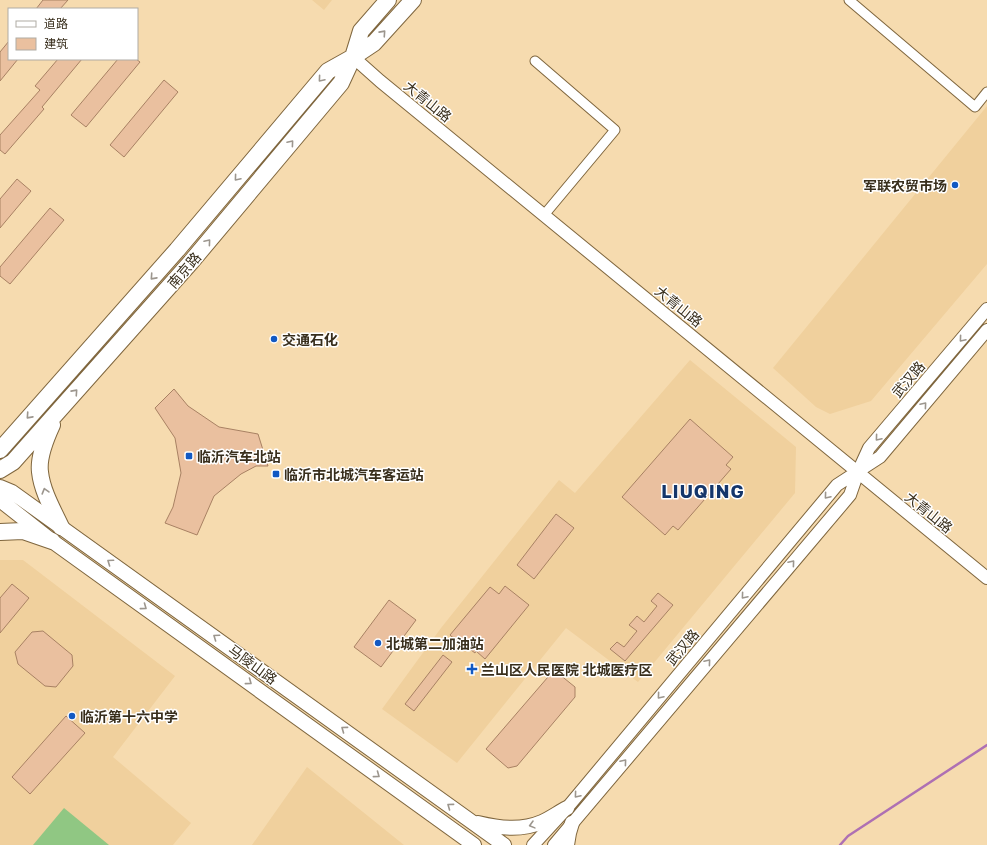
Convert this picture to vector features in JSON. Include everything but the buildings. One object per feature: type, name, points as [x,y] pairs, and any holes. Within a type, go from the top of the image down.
[{"type":"highway","name":"南京路","points":[[0,470],[13,462],[191,262],[341,83],[353,57],[361,31],[388,0]]},
{"type":"highway","name":"南京路","points":[[0,450],[177,250],[328,71],[374,43],[413,0]]},
{"type":"highway","points":[[57,412],[43,443],[40,472],[46,496],[61,527]]},
{"type":"highway","points":[[0,532],[23,531],[52,541]]},
{"type":"main road","name":"大青山路","points":[[353,57],[380,81],[987,578]]},
{"type":"main road","name":"武汉路","points":[[554,845],[850,495],[858,472],[869,448],[987,309]]},
{"type":"main road","name":"武汉路","points":[[533,845],[567,808],[837,485],[880,457],[987,330]]},
{"type":"main road","name":"马陵山路","points":[[0,487],[12,492],[504,845]]},
{"type":"main road","name":"马陵山路","points":[[0,500],[52,541],[474,845]]},
{"type":"main road","points":[[472,822],[498,828],[521,828],[542,822],[567,808]]},
{"type":"main road","points":[[568,845],[572,823]]},
{"type":"main road","points":[[459,834],[467,845]]},
{"type":"street","points":[[849,0],[975,107],[987,92]]},
{"type":"street","points":[[535,61],[615,130],[544,215]]},
{"type":"shaded area","points":[[312,0],[332,0],[324,10]]},
{"type":"shaded area","name":"军联农贸市场","points":[[987,106],[987,264],[871,401],[830,414],[816,407],[773,368]]},
{"type":"shaded area","points":[[690,360],[796,447],[795,493],[638,682],[566,628],[457,763],[382,709],[441,628],[559,480],[575,493]]},
{"type":"shaded area","name":"临沂第十六中学","points":[[0,560],[23,560],[175,676],[113,757],[191,823],[173,845],[0,845]]},
{"type":"shaded area","points":[[307,767],[404,845],[252,845]]},
{"type":"green space","points":[[64,808],[109,845],[33,845]]},
{"type":"waterway","points":[[840,845],[848,836],[987,745]]},
{"type":"place","name":"军联农贸市场","points":[[955,185]]},
{"type":"place","name":"交通石化","points":[[274,339]]},
{"type":"place","name":"临沂汽车北站","points":[[189,456]]},
{"type":"place","name":"临沂市北城汽车客运站","points":[[276,474]]},
{"type":"place","name":"北城第二加油站","points":[[378,643]]},
{"type":"place","name":"兰山区人民医院 北城医疗区","points":[[472,669]]},
{"type":"place","name":"临沂第十六中学","points":[[72,716]]},
{"type":"district","name":"LIUQING","points":[[703,491]]}]
